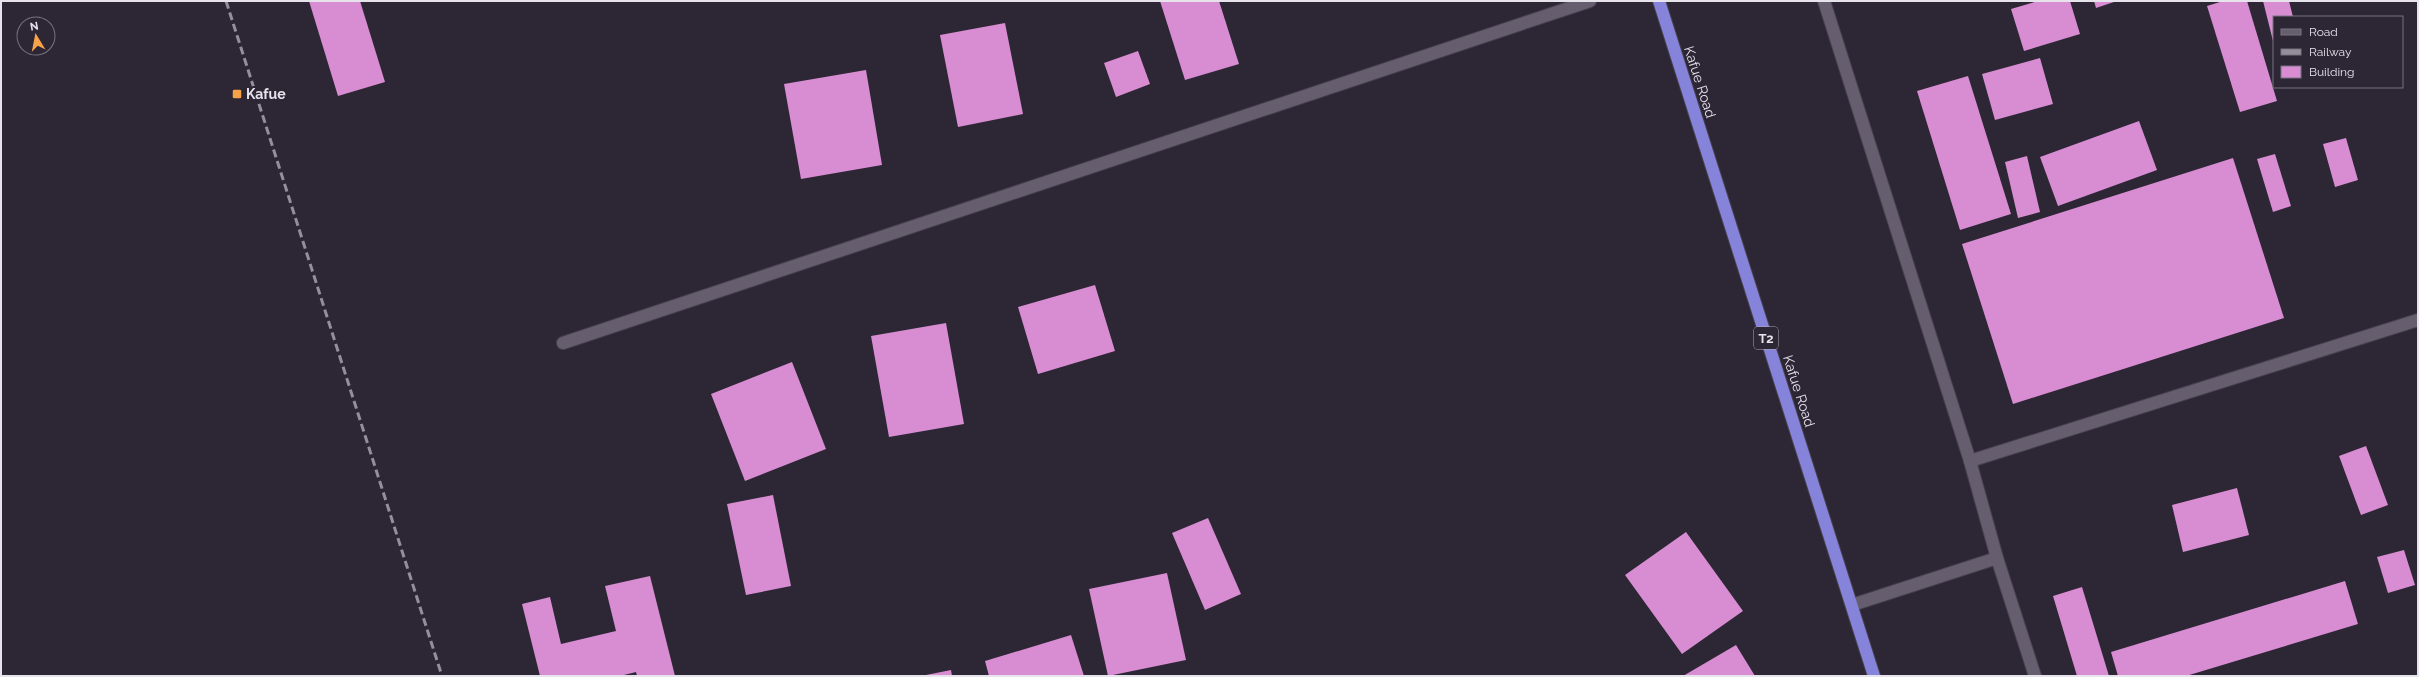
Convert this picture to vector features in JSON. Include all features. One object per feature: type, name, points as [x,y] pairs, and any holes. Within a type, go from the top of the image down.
[{"type":"highway","name":"Kafue Road","points":[[1658,1],[1874,676]]},
{"type":"street","points":[[563,343],[1590,1]]},
{"type":"street","points":[[1824,1],[1970,461],[1997,558],[2035,676]]},
{"type":"street","points":[[1970,461],[2418,320]]},
{"type":"street","points":[[1852,605],[1997,558]]},
{"type":"building","points":[[309,1],[360,1],[385,82],[338,96]]},
{"type":"building","points":[[1160,1],[1219,1],[1239,64],[1185,80]]},
{"type":"building","points":[[2038,1],[2070,1],[2080,34],[2024,51],[2011,9]]},
{"type":"building","points":[[2094,1],[2117,1],[2096,8]]},
{"type":"building","points":[[2223,1],[2247,1],[2277,101],[2240,112],[2207,6]]},
{"type":"building","points":[[2263,1],[2289,1],[2293,16],[2273,16],[2273,41]]},
{"type":"building","points":[[1005,23],[1023,114],[958,127],[940,35]]},
{"type":"building","points":[[1138,51],[1150,84],[1116,97],[1104,63]]},
{"type":"building","points":[[2040,58],[2053,104],[1995,120],[1982,74]]},
{"type":"building","points":[[866,70],[882,165],[801,179],[784,84]]},
{"type":"building","points":[[1968,76],[2011,214],[1960,230],[1917,91]]},
{"type":"building","points":[[2139,121],[2157,170],[2058,206],[2040,157]]},
{"type":"building","points":[[2346,138],[2358,180],[2335,187],[2323,144]]},
{"type":"building","points":[[2275,154],[2291,206],[2273,212],[2257,159]]},
{"type":"building","points":[[2027,156],[2040,212],[2018,218],[2005,162]]},
{"type":"building","points":[[2233,158],[2284,318],[2013,404],[1962,244]]},
{"type":"building","points":[[1095,285],[1115,351],[1038,374],[1018,307]]},
{"type":"building","points":[[946,323],[964,424],[889,437],[871,336]]},
{"type":"building","points":[[792,362],[826,449],[745,481],[711,394]]},
{"type":"building","points":[[2366,446],[2388,505],[2361,515],[2339,456]]},
{"type":"building","points":[[2237,488],[2249,535],[2183,552],[2172,505]]},
{"type":"building","points":[[773,495],[791,586],[746,595],[727,504]]},
{"type":"building","points":[[1208,518],[1241,594],[1205,610],[1172,533]]},
{"type":"building","points":[[1686,532],[1743,611],[1682,654],[1625,575]]},
{"type":"building","points":[[2404,550],[2415,585],[2388,593],[2377,557]]},
{"type":"building","points":[[1167,573],[1186,660],[1108,676],[1089,589]]},
{"type":"building","points":[[650,576],[675,676],[637,676],[636,672],[620,676],[540,676],[522,604],[550,597],[561,644],[616,631],[605,586]]},
{"type":"building","points":[[2345,581],[2358,624],[2186,676],[2118,676],[2111,652]]},
{"type":"building","points":[[2082,587],[2109,676],[2077,676],[2053,596]]},
{"type":"building","points":[[1071,635],[1084,676],[989,676],[985,661]]},
{"type":"building","points":[[1736,645],[1755,676],[1683,676]]},
{"type":"building","points":[[951,670],[952,676],[926,676],[926,675]]},
{"type":"railway","points":[[226,1],[442,676]]},
{"type":"place","name":"Kafue","points":[[237,94]]}]
